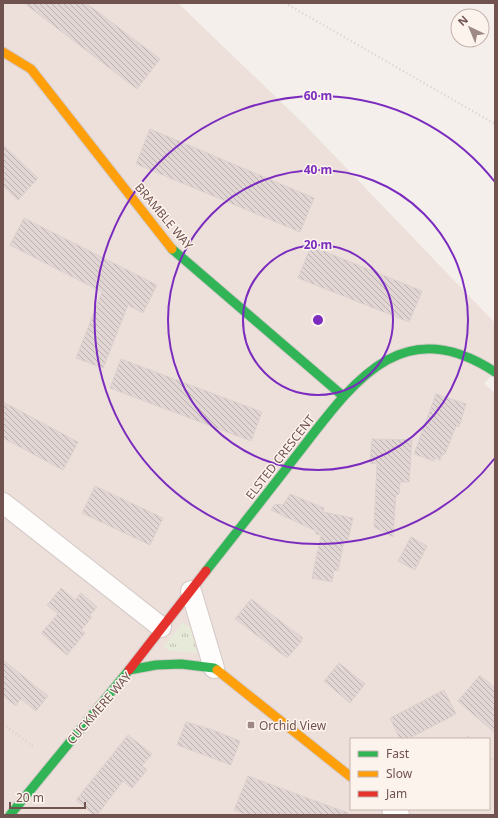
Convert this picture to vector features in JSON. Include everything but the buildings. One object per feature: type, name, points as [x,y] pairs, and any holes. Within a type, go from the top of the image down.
[{"type":"street","name":"BRAMBLE WAY","points":[[3,52],[31,69],[174,250],[343,396]]},
{"type":"street","name":"ELSTED CRESCENT","points":[[129,670],[343,396],[374,367],[392,356],[413,349],[431,347],[451,350],[472,358],[495,372]]},
{"type":"street","points":[[3,503],[162,627]]},
{"type":"street","points":[[191,591],[214,668],[350,776]]},
{"type":"street","name":"CUCKMERE WAY","points":[[8,810],[53,762],[129,670],[156,665],[181,664],[214,668]]},
{"type":"path","points":[[285,3],[495,124]]},
{"type":"path","points":[[3,724],[53,762]]},
{"type":"shaded area","points":[[3,3],[178,3],[305,125],[495,323],[495,371],[484,384],[495,393],[495,815],[3,815]]},
{"type":"green space","points":[[183,623],[191,628],[197,653],[169,651],[163,646]]},
{"type":"traffic: fast","points":[[172,249],[343,396]]},
{"type":"traffic: fast","points":[[206,571],[336,405],[357,382],[380,364],[404,353],[431,349],[461,355],[495,372]]},
{"type":"traffic: fast","points":[[10,815],[129,670],[156,665],[181,664],[214,668],[217,670]]},
{"type":"traffic: slow","points":[[3,52],[31,69],[172,249]]},
{"type":"traffic: slow","points":[[217,670],[350,776]]},
{"type":"traffic: jam","points":[[129,670],[206,571]]},
{"type":"place","name":"Orchid View","points":[[251,725]]}]
